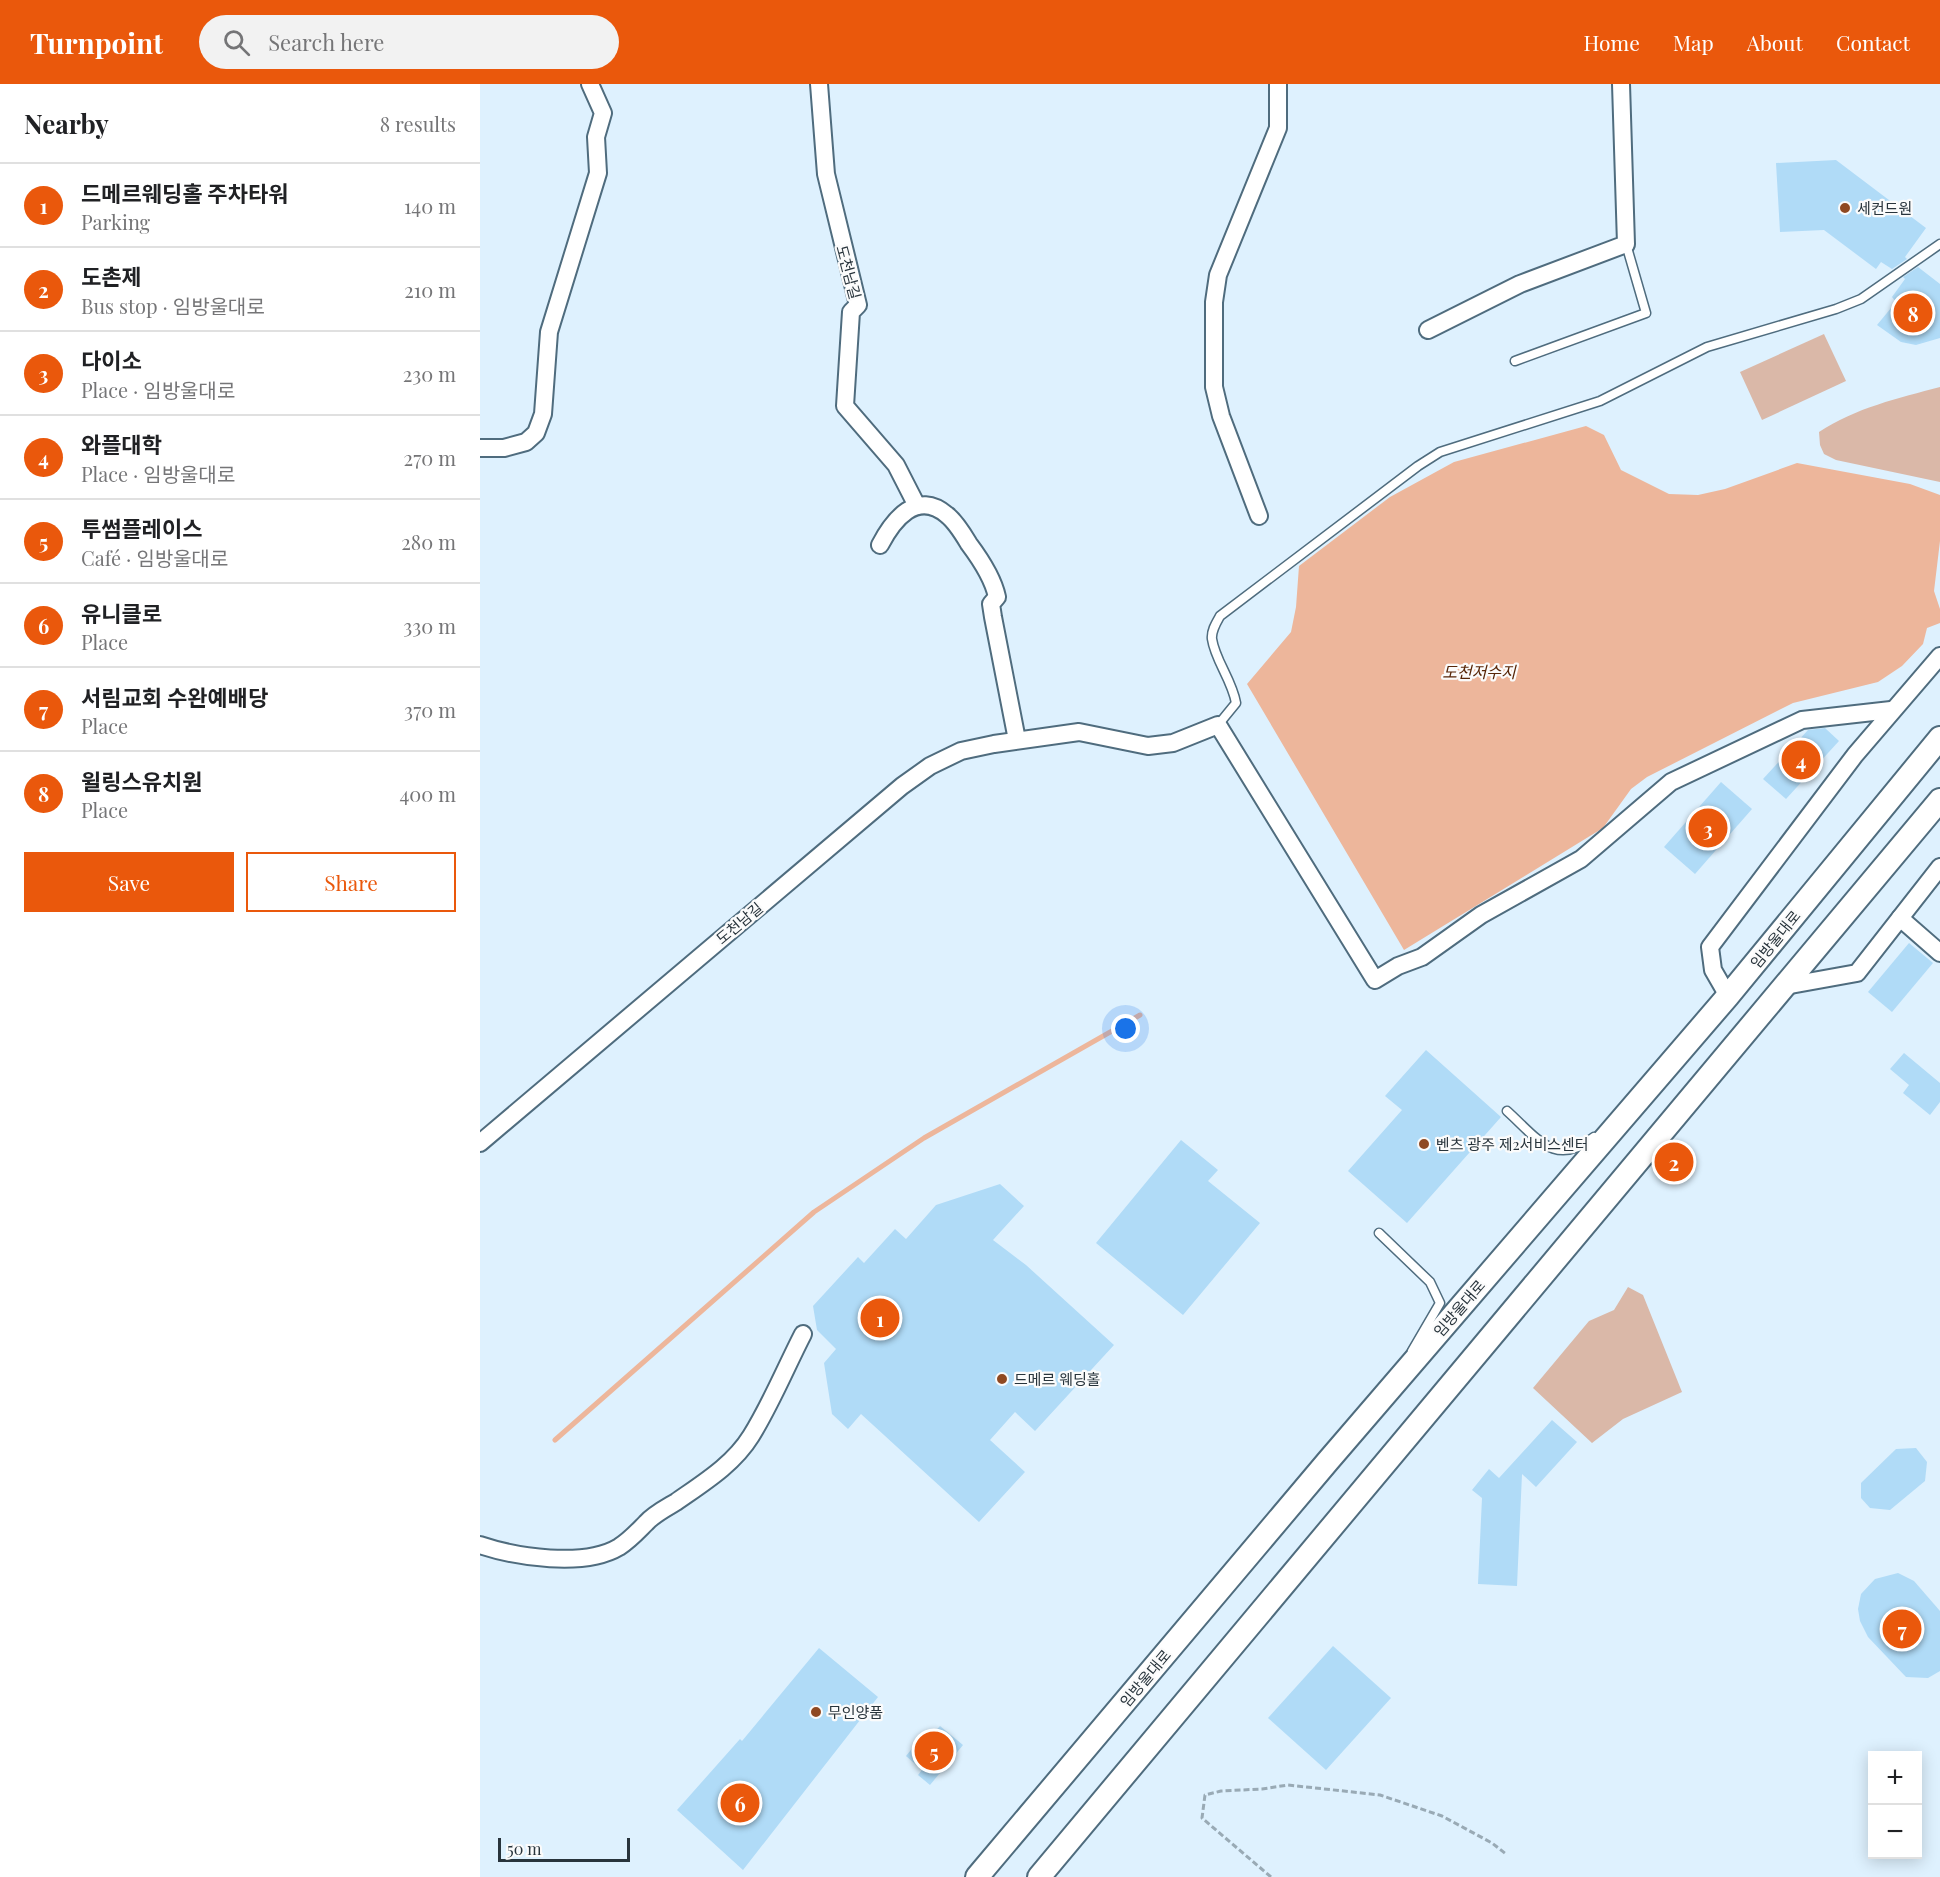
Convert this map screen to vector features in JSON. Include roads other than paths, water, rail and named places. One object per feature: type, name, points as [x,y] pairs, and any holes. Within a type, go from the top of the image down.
[{"type":"main road","name":"임방울대로","points":[[977,1877],[1402,1374],[1728,996],[1940,738]]},
{"type":"main road","points":[[1040,1877],[1940,800]]},
{"type":"street","points":[[480,448],[504,448],[526,442],[536,433],[543,414],[549,332],[598,174],[596,137],[603,113],[590,84]]},
{"type":"street","name":"도천남길","points":[[819,84],[826,174],[858,304],[851,312],[845,406],[896,465],[917,506]]},
{"type":"street","points":[[1258,516],[1221,416],[1214,387],[1214,302],[1218,275],[1278,128],[1278,84]]},
{"type":"street","points":[[1428,330],[1521,284],[1626,244],[1622,84]]},
{"type":"street","points":[[880,545],[894,520],[917,506],[940,509],[949,516],[994,585],[997,597],[991,604],[1017,740]]},
{"type":"street","points":[[1728,996],[1713,970],[1710,947],[1891,710],[1940,656]]},
{"type":"street","points":[[1218,725],[1375,981],[1398,966],[1422,957],[1481,915],[1581,859],[1671,782],[1803,720],[1842,713],[1891,710]]},
{"type":"street","name":"도천남길","points":[[480,1143],[902,786],[930,766],[961,752],[1017,740],[1079,732],[1148,746],[1173,743],[1218,725]]},
{"type":"street","points":[[1785,986],[1857,973],[1940,867]]},
{"type":"street","points":[[1900,918],[1940,953]]},
{"type":"street","points":[[480,1545],[528,1556],[561,1558],[598,1555],[617,1548],[637,1534],[646,1522],[714,1476],[735,1457],[751,1437],[803,1334]]},
{"type":"lane","points":[[1515,361],[1646,313],[1626,244]]},
{"type":"lane","points":[[1218,725],[1236,703],[1233,688],[1212,639],[1213,629],[1220,616],[1418,466],[1440,452],[1600,401],[1707,347],[1836,309],[1862,299],[1940,244]]},
{"type":"lane","points":[[1508,1111],[1545,1145],[1562,1152],[1579,1149],[1632,1107]]},
{"type":"lane","points":[[1379,1233],[1430,1282],[1440,1304],[1416,1341],[1402,1374]]},
{"type":"water","name":"도천저수지","points":[[1586,426],[1604,435],[1621,470],[1669,494],[1698,495],[1725,489],[1797,463],[1910,484],[1940,495],[1940,541],[1934,591],[1940,609],[1940,623],[1927,628],[1923,644],[1902,666],[1878,682],[1793,703],[1647,777],[1631,789],[1603,828],[1404,950],[1247,684],[1291,632],[1296,607],[1299,566],[1390,497],[1454,462]]},
{"type":"waterway","points":[[555,1440],[814,1212],[924,1138],[1140,1015]]},
{"type":"place","name":"세컨드원","points":[[1845,208]]},
{"type":"place","name":"윌링스유치원","points":[[1913,313]]},
{"type":"place","name":"와플대학","points":[[1801,760]]},
{"type":"place","name":"다이소","points":[[1708,828]]},
{"type":"place","name":"벤츠 광주 제2서비스센터","points":[[1424,1144]]},
{"type":"place","name":"도촌제","points":[[1674,1162]]},
{"type":"place","name":"드메르웨딩홀 주차타워","points":[[880,1318]]},
{"type":"place","name":"드메르 웨딩홀","points":[[1002,1379]]},
{"type":"place","name":"서림교회 수완예배당","points":[[1902,1629]]},
{"type":"place","name":"무인양품","points":[[816,1712]]},
{"type":"place","name":"투썸플레이스","points":[[934,1751]]},
{"type":"place","name":"유니클로","points":[[740,1803]]}]
